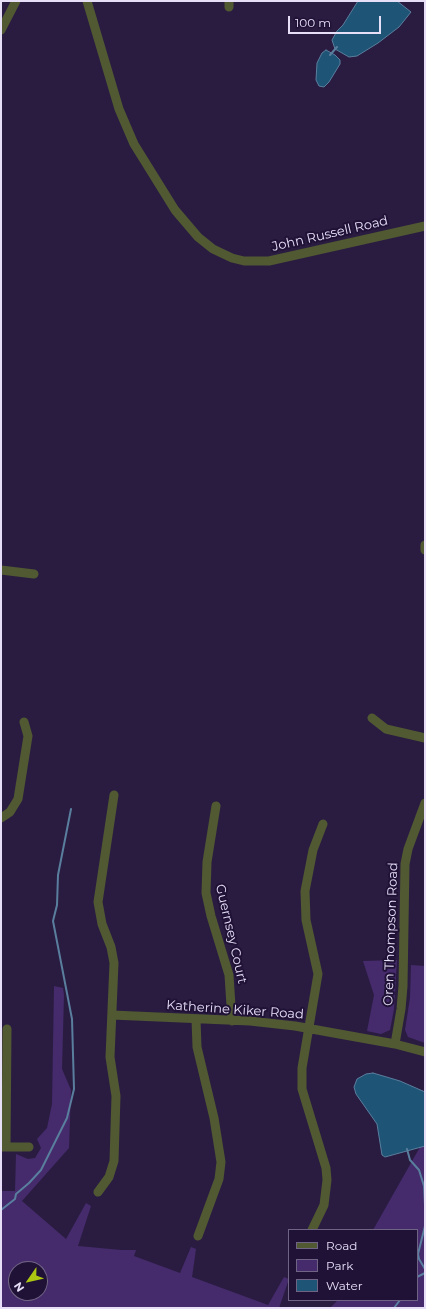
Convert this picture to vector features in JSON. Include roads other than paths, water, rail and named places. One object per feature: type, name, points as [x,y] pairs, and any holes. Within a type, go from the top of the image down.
[{"type":"street","points":[[1,30],[16,1]]},
{"type":"street","name":"John Russell Road","points":[[87,1],[119,109],[131,138],[175,210],[198,237],[213,249],[232,258],[244,261],[269,261],[425,226]]},
{"type":"street","points":[[425,544],[425,550]]},
{"type":"street","points":[[1,570],[34,574]]},
{"type":"street","points":[[372,718],[386,729],[425,738]]},
{"type":"street","points":[[1,818],[10,812],[18,799],[28,736],[24,722]]},
{"type":"street","points":[[98,1192],[109,1177],[114,1161],[116,1110],[110,1058],[113,954],[102,924],[98,898],[114,796]]},
{"type":"street","name":"Oren Thompson Road","points":[[394,1044],[401,1009],[403,986],[405,864],[408,849],[425,803]]},
{"type":"street","name":"Guernsey Court","points":[[216,806],[207,862],[206,893],[211,916],[229,975],[232,1021]]},
{"type":"street","points":[[312,1229],[324,1205],[327,1180],[326,1168],[302,1089],[301,1073],[310,1028],[318,974],[306,920],[305,891],[313,850],[323,824]]},
{"type":"street","name":"Katherine Kiker Road","points":[[112,1015],[232,1021],[310,1028],[394,1044],[425,1052]]},
{"type":"street","points":[[196,1019],[197,1047],[214,1118],[221,1157],[219,1179],[198,1236]]},
{"type":"street","points":[[7,1029],[3,1147],[29,1147]]},
{"type":"water","points":[[358,1],[397,1],[411,12],[399,27],[378,43],[357,56],[349,57],[335,49],[332,40]]},
{"type":"water","points":[[326,50],[340,60],[340,64],[329,82],[324,87],[319,86],[316,80],[317,63],[322,53]]},
{"type":"water","points":[[373,1073],[400,1081],[425,1092],[425,1146],[385,1157],[382,1155],[377,1124],[356,1094],[354,1087],[357,1079],[366,1074]]},
{"type":"waterway","points":[[330,55],[337,47]]},
{"type":"waterway","points":[[1,1210],[15,1199],[16,1194],[41,1170],[67,1118],[74,1089],[72,1019],[53,921],[57,905],[58,875],[71,809]]},
{"type":"waterway","points":[[407,1149],[410,1160],[419,1170],[424,1186],[425,1205]]},
{"type":"waterway","points":[[425,1226],[418,1254],[419,1259],[425,1269]]},
{"type":"waterway","points":[[418,1276],[425,1273]]},
{"type":"waterway","points":[[394,1308],[399,1301]]}]
